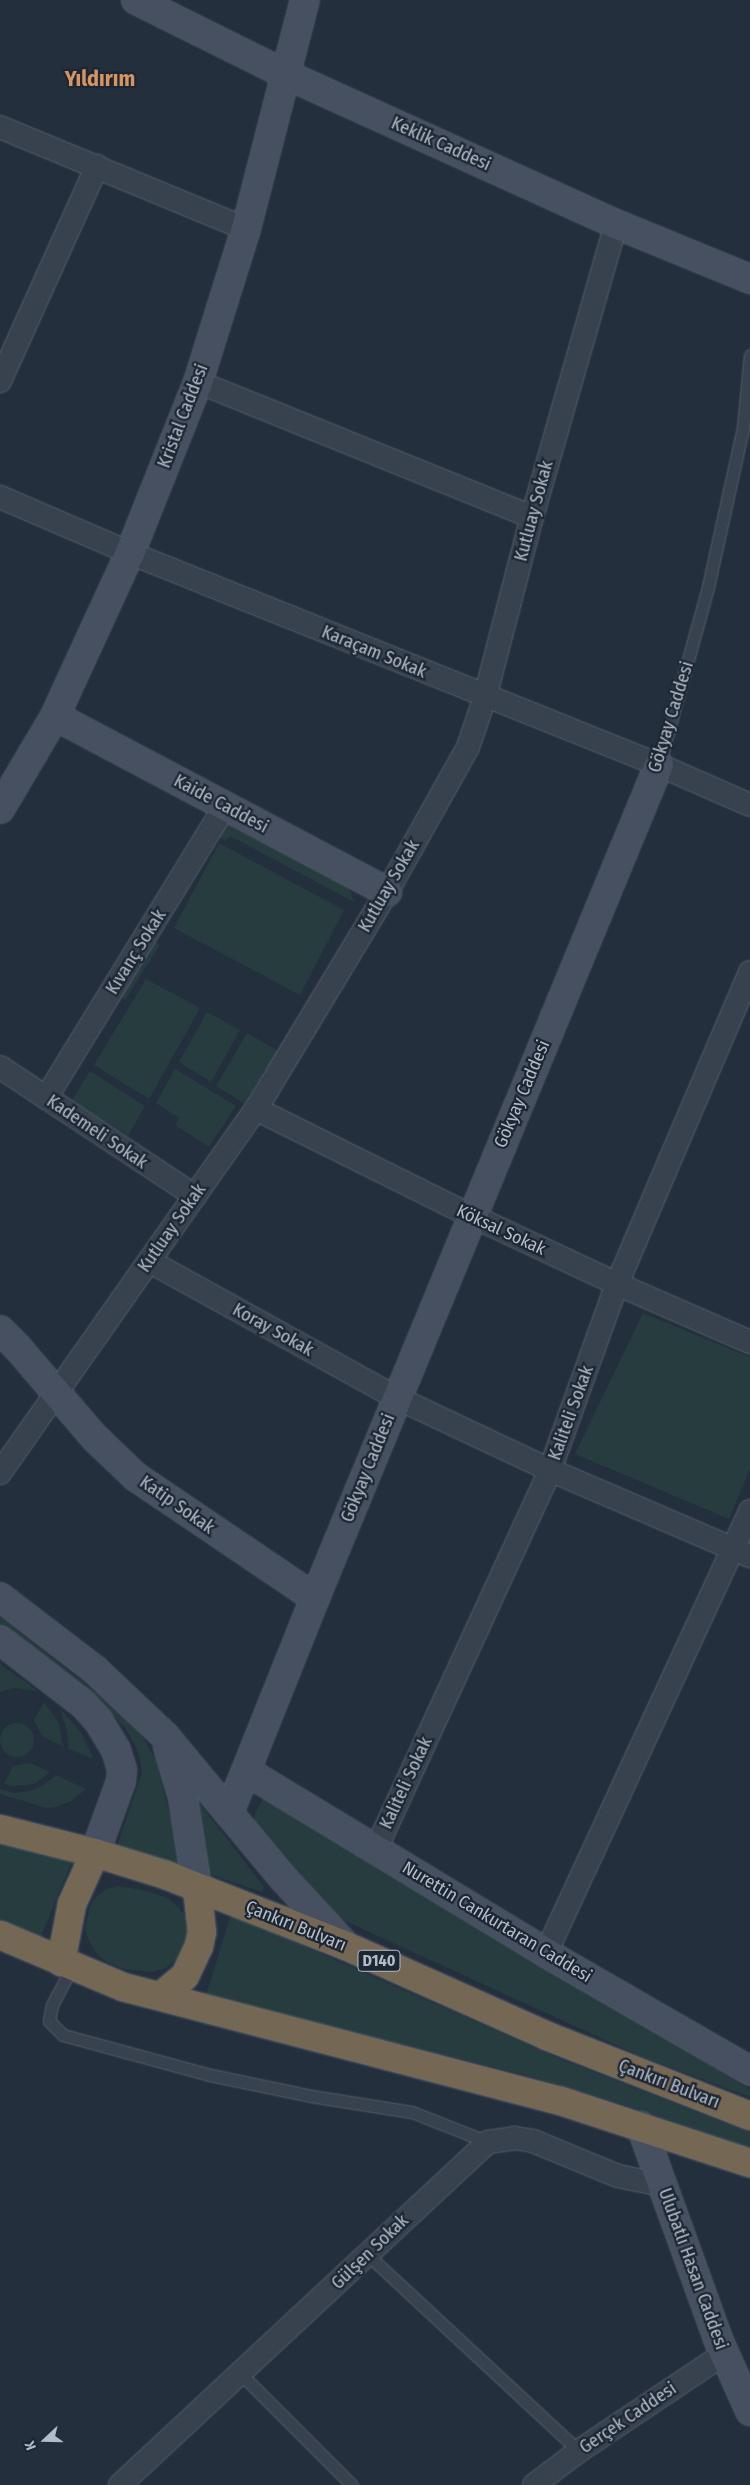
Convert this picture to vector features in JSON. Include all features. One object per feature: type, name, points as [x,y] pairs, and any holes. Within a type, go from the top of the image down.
[{"type":"highway","name":"Çankırı Bulvarı","points":[[0,1829],[95,1853],[197,1887],[346,1946],[547,2036],[750,2116]]},
{"type":"highway","points":[[67,1965],[72,1904],[95,1853]]},
{"type":"highway","points":[[162,1996],[184,1976],[199,1946],[202,1932],[197,1887]]},
{"type":"highway","points":[[0,1935],[67,1965],[123,1986],[561,2101],[750,2163]]},
{"type":"street","name":"Keklik Caddesi","points":[[136,0],[285,74],[616,224],[750,280]]},
{"type":"street","name":"Kristal Caddesi","points":[[0,809],[55,716],[130,553],[198,382],[246,229],[305,0]]},
{"type":"street","points":[[0,127],[246,229]]},
{"type":"street","points":[[0,381],[97,166]]},
{"type":"street","name":"Kutluay Sokak","points":[[0,1473],[256,1109],[387,892],[468,747],[485,697],[532,517],[616,224]]},
{"type":"street","points":[[198,382],[532,517]]},
{"type":"street","name":"Karaçam Sokak","points":[[0,496],[130,553],[658,765],[750,805]]},
{"type":"street","name":"Kaide Caddesi","points":[[55,716],[387,892]]},
{"type":"street","name":"Gökyay Caddesi","points":[[228,1813],[658,765]]},
{"type":"street","name":"Kıvanç Sokak","points":[[46,1098],[226,806]]},
{"type":"street","name":"Kaliteli Sokak","points":[[376,1848],[550,1470],[617,1284],[750,972]]},
{"type":"street","name":"Kademeli Sokak","points":[[0,1067],[195,1196]]},
{"type":"street","name":"Köksal Sokak","points":[[256,1109],[472,1216],[617,1284],[750,1342]]},
{"type":"street","name":"Koray Sokak","points":[[149,1261],[397,1398],[550,1470],[741,1552]]},
{"type":"street","name":"Katip Sokak","points":[[0,1330],[57,1392],[95,1438],[136,1477],[315,1598]]},
{"type":"street","points":[[546,1953],[741,1552],[750,1510]]},
{"type":"street","points":[[0,1597],[95,1670],[165,1736],[283,1878],[346,1946]]},
{"type":"street","points":[[0,1640],[83,1704],[104,1727],[116,1750],[122,1770],[121,1781],[95,1853]]},
{"type":"street","points":[[165,1736],[183,1798],[197,1887]]},
{"type":"street","name":"Nurettin Cankurtaran Caddesi","points":[[246,1771],[376,1848],[546,1953],[748,2065]]},
{"type":"street","name":"Ulubatlı Hasan Caddesi","points":[[641,2126],[724,2354],[750,2410]]},
{"type":"street","points":[[488,2142],[515,2138],[533,2141],[618,2176],[662,2185]]},
{"type":"street","name":"Gülşen Sokak","points":[[120,2485],[488,2142]]},
{"type":"street","name":"Gerçek Caddesi","points":[[534,2485],[579,2451],[724,2354]]},
{"type":"lane","name":"Gökyay Caddesi","points":[[658,765],[708,587],[743,428],[750,355]]},
{"type":"lane","points":[[67,1965],[52,2006],[49,2021],[63,2035],[210,2075],[310,2096],[412,2112],[488,2142]]},
{"type":"lane","points":[[368,2255],[579,2451]]},
{"type":"lane","points":[[241,2374],[352,2485]]},
{"type":"green space","points":[[228,825],[348,886],[354,902],[230,836],[225,841],[218,836],[224,826]]},
{"type":"green space","points":[[219,843],[344,910],[300,995],[174,928]]},
{"type":"green space","points":[[155,942],[160,945],[125,1000],[120,997]]},
{"type":"green space","points":[[146,979],[200,1008],[149,1099],[94,1065]]},
{"type":"green space","points":[[207,1012],[240,1030],[211,1082],[179,1062]]},
{"type":"green space","points":[[247,1033],[280,1052],[272,1071],[266,1067],[245,1104],[216,1086]]},
{"type":"green space","points":[[175,1069],[236,1106],[209,1147],[175,1125],[179,1118],[156,1103]]},
{"type":"green space","points":[[90,1071],[145,1106],[128,1136],[72,1100]]},
{"type":"green space","points":[[643,1313],[750,1357],[750,1469],[729,1519],[575,1454]]},
{"type":"green space","points":[[0,1617],[117,1709],[142,1735],[156,1761],[183,1867],[117,1846],[142,1773],[139,1755],[133,1742],[126,1729],[108,1710],[0,1626]]},
{"type":"green space","points":[[0,1664],[38,1691],[15,1688],[0,1692]]},
{"type":"green space","points":[[44,1702],[59,1723],[63,1746],[43,1737],[34,1720]]},
{"type":"green space","points":[[60,1708],[81,1733],[94,1759],[69,1749],[67,1731]]},
{"type":"green space","points":[[17,1723],[24,1724],[29,1728],[33,1733],[33,1747],[29,1752],[24,1756],[17,1757],[10,1756],[5,1752],[1,1747],[0,1740],[1,1733],[5,1728],[10,1724]]},
{"type":"green space","points":[[30,1763],[50,1772],[36,1783],[11,1786],[4,1784],[13,1766]]},
{"type":"green space","points":[[56,1775],[86,1789],[71,1801],[56,1807],[47,1808],[0,1794],[0,1789],[14,1793],[30,1791],[44,1785]]},
{"type":"green space","points":[[268,1790],[750,2090],[750,2097],[640,2056],[341,1919],[253,1825],[255,1814]]},
{"type":"green space","points":[[194,1796],[264,1887],[262,1892],[206,1873]]},
{"type":"green space","points":[[0,1844],[72,1861],[40,1939],[0,1922]]},
{"type":"green space","points":[[118,1886],[148,1891],[169,1899],[186,1915],[189,1937],[180,1957],[166,1968],[151,1972],[125,1969],[107,1962],[97,1954],[89,1941],[85,1930],[90,1906],[96,1897],[107,1889]]},
{"type":"green space","points":[[231,1914],[560,2059],[750,2133],[750,2148],[625,2105],[522,2074],[206,1996]]},
{"type":"district","name":"Yıldırım","points":[[100,79]]}]
